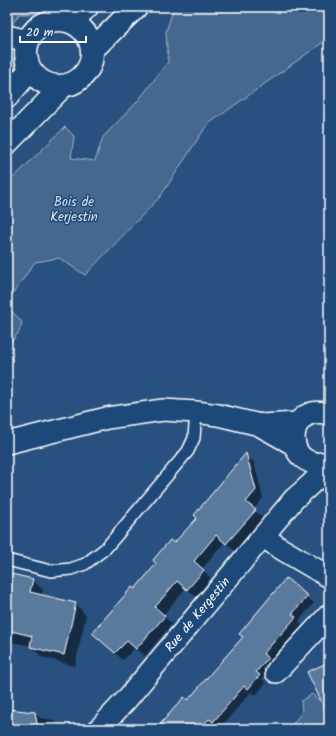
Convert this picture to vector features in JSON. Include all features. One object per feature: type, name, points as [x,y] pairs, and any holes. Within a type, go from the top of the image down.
[{"type":"main road","points":[[71,22],[87,7]]},
{"type":"main road","points":[[92,50],[136,7]]},
{"type":"main road","points":[[62,20],[71,22],[86,33],[90,41],[92,50],[91,63],[85,74],[74,84],[62,87],[52,86],[36,78],[30,70],[26,52],[28,41],[40,26],[50,21],[62,20]]},
{"type":"main road","points":[[7,97],[30,70]]},
{"type":"main road","points":[[7,143],[62,87]]},
{"type":"main road","points":[[260,425],[297,450]]},
{"type":"street","points":[[7,36],[28,41]]},
{"type":"street","points":[[7,443],[107,418],[163,410],[218,415],[260,425],[298,423],[304,416],[312,412],[329,414]]},
{"type":"street","name":"Rue de Kergestin","points":[[294,499],[297,486],[297,450],[295,429],[298,423]]},
{"type":"street","name":"Rue de Kergestin","points":[[297,450],[307,460],[313,463],[327,462]]},
{"type":"street","name":"Rue de Kergestin","points":[[99,729],[132,694],[294,499],[318,477],[327,462]]},
{"type":"street","points":[[263,536],[278,547],[329,577]]},
{"type":"street","points":[[276,672],[329,615]]},
{"type":"lane","points":[[7,560],[51,571],[71,569],[85,564],[106,548],[188,451],[194,438],[196,412]]},
{"type":"green space","points":[[7,7],[66,7],[59,14],[19,14],[7,33]]},
{"type":"green space","name":"Bois de Kerjestin","points":[[174,7],[329,7],[329,38],[207,125],[160,197],[85,275],[59,258],[35,262],[7,302],[7,184],[65,127],[74,136],[71,158],[95,161],[103,137],[137,102],[168,62],[166,32]]},
{"type":"green space","points":[[7,52],[14,60],[15,79],[7,90]]},
{"type":"green space","points":[[7,306],[22,322],[19,332],[7,347]]},
{"type":"green space","points":[[312,694],[323,704],[327,729],[289,729],[302,712],[301,701]]},
{"type":"building","points":[[246,453],[256,490],[246,502],[256,510],[226,544],[216,535],[194,561],[204,570],[187,590],[177,581],[155,607],[165,616],[136,649],[127,641],[115,653],[92,633],[132,587],[135,589],[156,564],[153,560],[170,540],[174,543],[197,518],[194,515]]},
{"type":"building","points":[[7,573],[33,579],[30,592],[76,603],[64,655],[30,647],[32,636],[7,630]]},
{"type":"building","points":[[286,578],[308,596],[292,614],[296,617],[263,654],[268,658],[256,672],[260,675],[248,689],[244,686],[213,722],[209,719],[200,729],[156,729],[184,697],[188,700],[243,637],[239,634]]},
{"type":"building","points":[[329,662],[329,717],[307,672]]},
{"type":"building","points":[[7,709],[35,712],[38,729],[7,729]]}]
